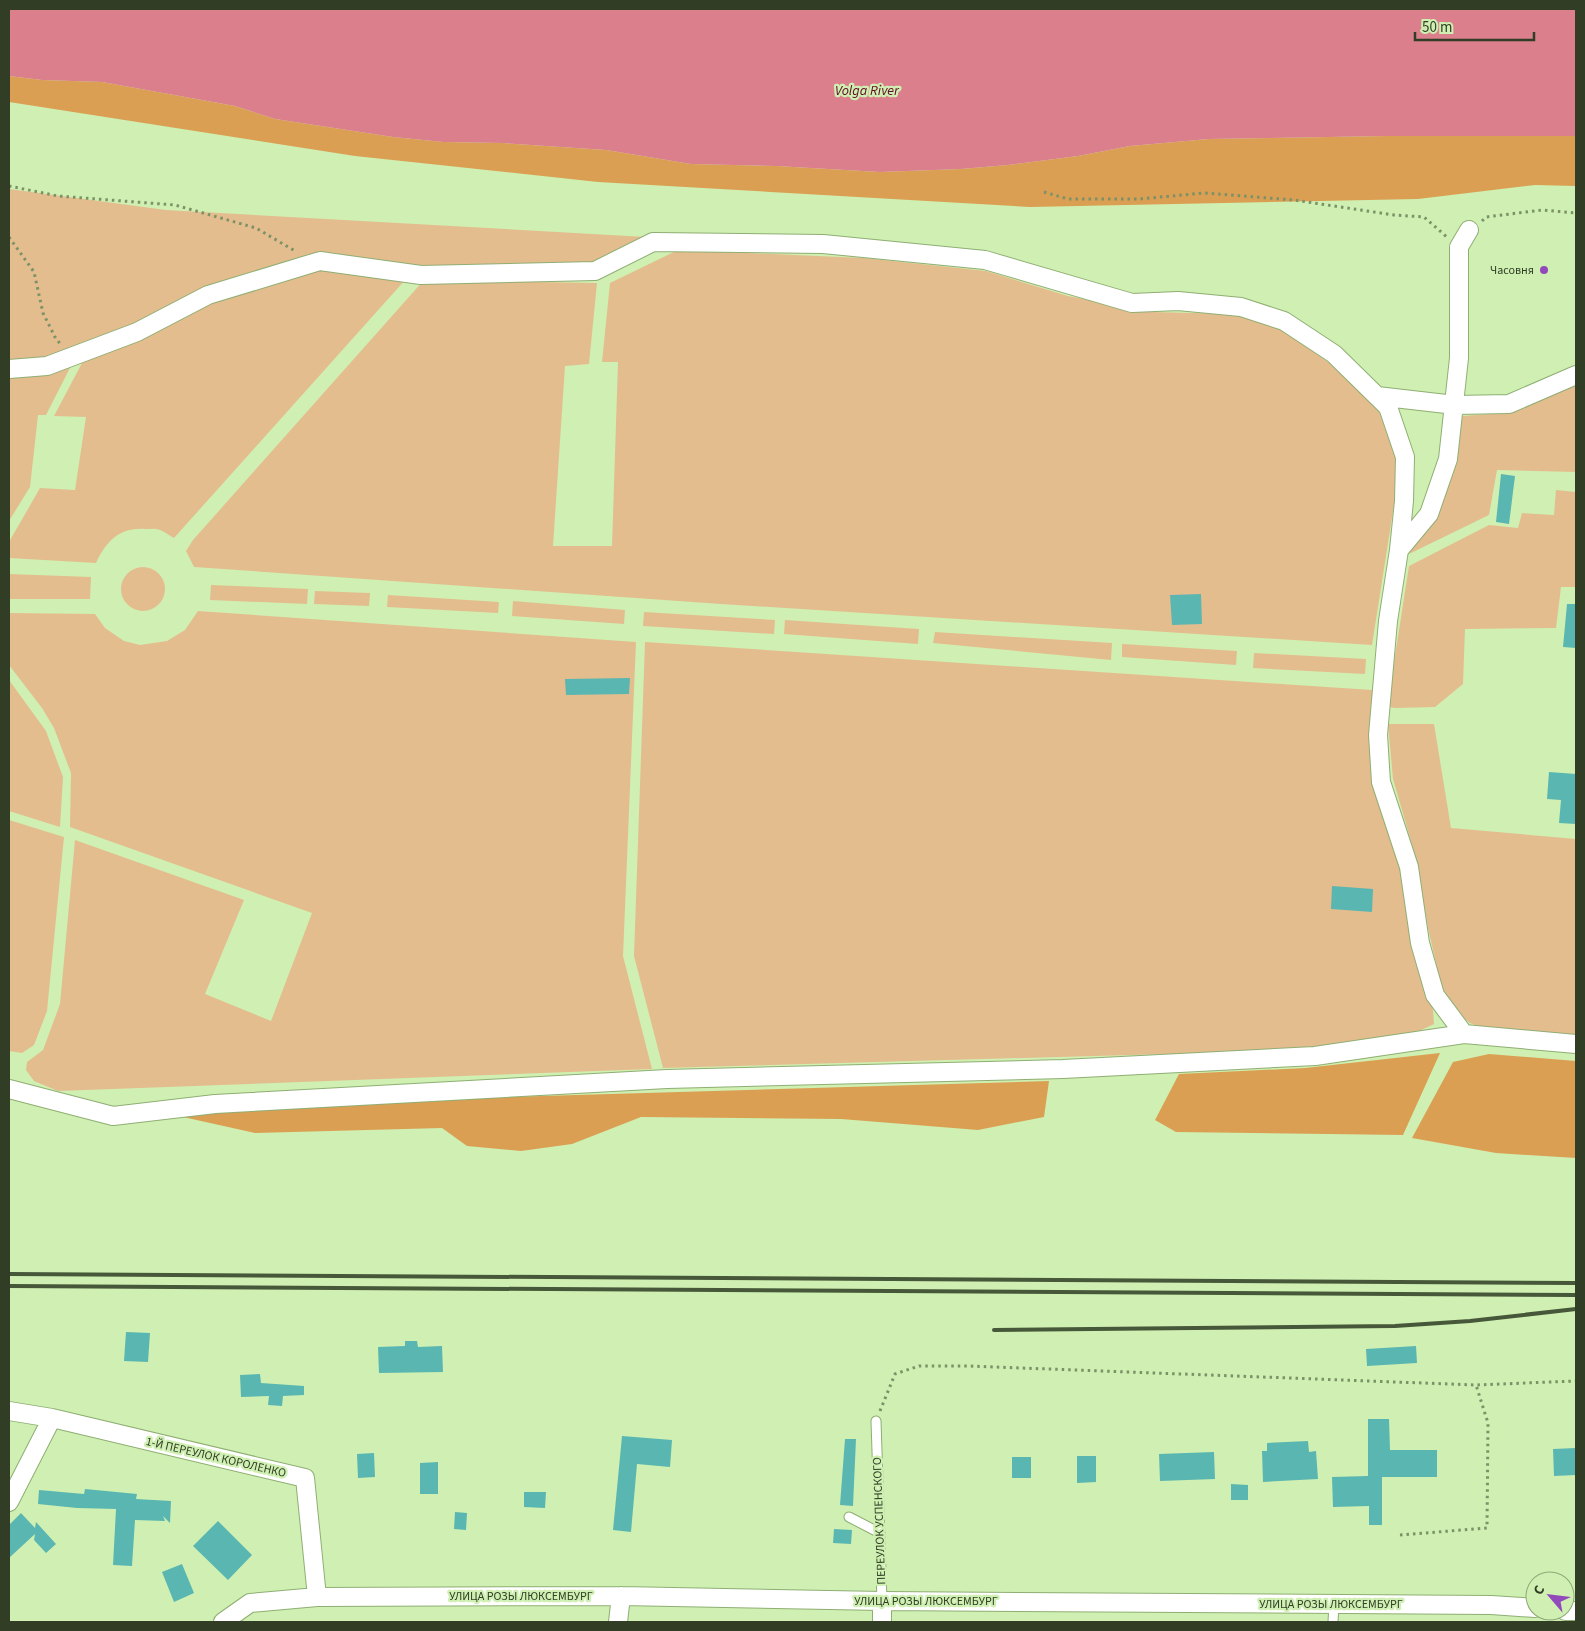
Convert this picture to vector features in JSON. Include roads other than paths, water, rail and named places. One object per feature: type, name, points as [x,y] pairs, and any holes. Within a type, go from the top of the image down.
[{"type":"street","points":[[1399,550],[1430,514],[1448,459],[1459,358],[1459,247],[1469,230]]},
{"type":"street","points":[[9,369],[48,366],[137,332],[208,295],[320,261],[422,275],[596,271],[653,242],[823,244],[985,260],[1132,303],[1178,301],[1241,307],[1284,321],[1334,354],[1388,407],[1404,457],[1404,501],[1399,550],[1388,621],[1378,735],[1381,782],[1409,867],[1420,943],[1435,995],[1464,1034]]},
{"type":"street","points":[[1377,396],[1455,406],[1510,404],[1576,375]]},
{"type":"street","points":[[9,1089],[113,1116],[215,1104],[667,1079],[1062,1069],[1315,1056],[1464,1034],[1576,1044]]},
{"type":"street","name":"1-Й ПЕРЕУЛОК КОРОЛЕНКО","points":[[9,1412],[52,1418],[305,1478],[316,1597]]},
{"type":"street","points":[[9,1502],[52,1418]]},
{"type":"street","points":[[618,1622],[621,1596]]},
{"type":"street","name":"УЛИЦА РОЗЫ ЛЮКСЕМБУРГ","points":[[223,1622],[250,1603],[316,1597],[621,1596],[882,1601],[1492,1605],[1525,1607]]},
{"type":"street","name":"ПЕРЕУЛОК УСПЕНСКОГО","points":[[882,1601],[882,1622]]},
{"type":"lane","name":"ПЕРЕУЛОК УСПЕНСКОГО","points":[[876,1421],[882,1601]]},
{"type":"lane","points":[[849,1517],[880,1533]]},
{"type":"lane","points":[[1333,1622],[1334,1604]]},
{"type":"water","name":"Volga River","points":[[9,9],[1576,9],[1576,136],[1387,136],[1209,139],[1130,146],[1078,156],[1008,165],[880,172],[776,166],[691,164],[606,150],[502,143],[443,142],[393,137],[275,119],[235,106],[102,82],[42,80],[9,76]]},
{"type":"railway","points":[[9,1274],[1576,1283]]},
{"type":"railway","points":[[9,1286],[1576,1295]]},
{"type":"railway","points":[[994,1330],[1395,1326],[1470,1321],[1576,1309]]},
{"type":"place","name":"Часовня","points":[[1544,270]]}]
